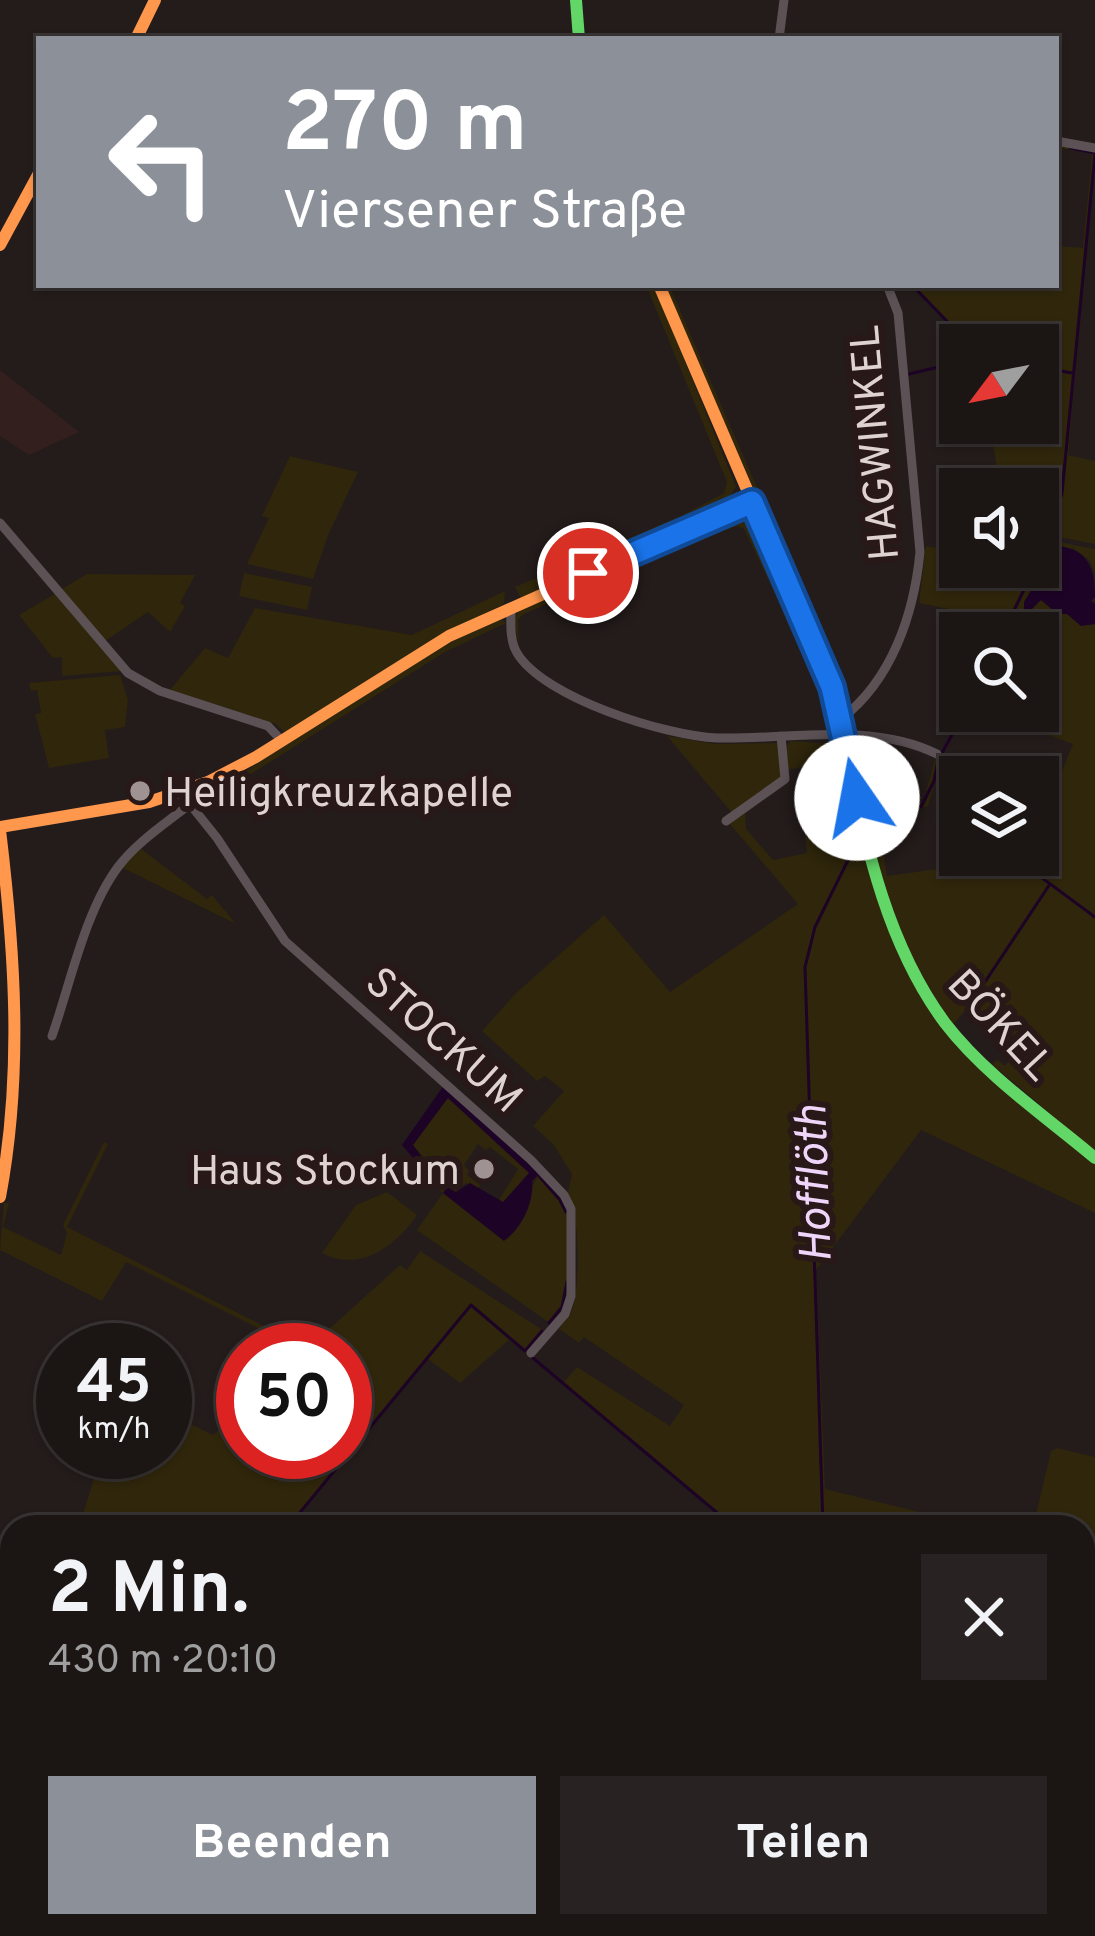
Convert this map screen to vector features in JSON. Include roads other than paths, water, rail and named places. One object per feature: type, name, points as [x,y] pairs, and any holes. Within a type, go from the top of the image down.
[{"type":"main road","points":[[137,36],[155,0]]},
{"type":"main road","points":[[576,0],[579,36]]},
{"type":"main road","points":[[0,245],[36,179]]},
{"type":"main road","name":"BÖKEL","points":[[660,288],[809,628],[841,719],[882,904],[917,981],[944,1022],[977,1058],[1095,1158]]},
{"type":"main road","points":[[0,1196],[11,1145],[16,1050],[0,829],[185,799],[436,642],[752,502]]},
{"type":"street","points":[[779,36],[784,0]]},
{"type":"street","points":[[1059,142],[1095,148]]},
{"type":"street","name":"HAGWINKEL","points":[[841,719],[863,702],[890,659],[917,584],[920,552],[913,465],[898,313],[888,288]]},
{"type":"street","points":[[0,523],[128,673],[160,691],[268,726],[282,741]]},
{"type":"street","points":[[511,607],[517,653],[548,682],[574,699],[654,727],[713,738],[900,740],[937,754]]},
{"type":"street","points":[[726,821],[784,779],[781,736]]},
{"type":"street","points":[[52,1036],[111,877],[185,799]]},
{"type":"street","name":"STOCKUM","points":[[185,799],[217,838],[285,941],[516,1146],[564,1195],[571,1209],[571,1296],[565,1314],[531,1353]]},
{"type":"waterway","points":[[1070,148],[1095,153]]},
{"type":"waterway","name":"Hofflöth","points":[[1059,504],[1095,154]]},
{"type":"waterway","points":[[915,288],[950,324]]},
{"type":"waterway","points":[[909,374],[939,367]]},
{"type":"waterway","points":[[1059,371],[1072,373]]},
{"type":"waterway","name":"Hofflöth","points":[[1013,612],[1025,588]]},
{"type":"waterway","name":"Hofflöth","points":[[942,753],[954,732]]},
{"type":"waterway","name":"Hofflöth","points":[[921,807],[938,760]]},
{"type":"waterway","name":"Hofflöth","points":[[871,823],[915,808]]},
{"type":"waterway","name":"Hofflöth","points":[[823,1515],[805,967],[815,927],[853,850]]},
{"type":"waterway","points":[[1039,876],[1095,917]]},
{"type":"waterway","points":[[971,1003],[1050,884]]},
{"type":"waterway","points":[[539,1176],[566,1212]]},
{"type":"waterway","points":[[549,1323],[562,1307],[567,1282]]},
{"type":"waterway","points":[[298,1515],[471,1305],[525,1351],[542,1331]]},
{"type":"waterway","points":[[533,1358],[720,1515]]},
{"type":"place","name":"Heiligkreuzkapelle","points":[[140,791]]},
{"type":"place","name":"Haus Stockum","points":[[484,1169]]}]
